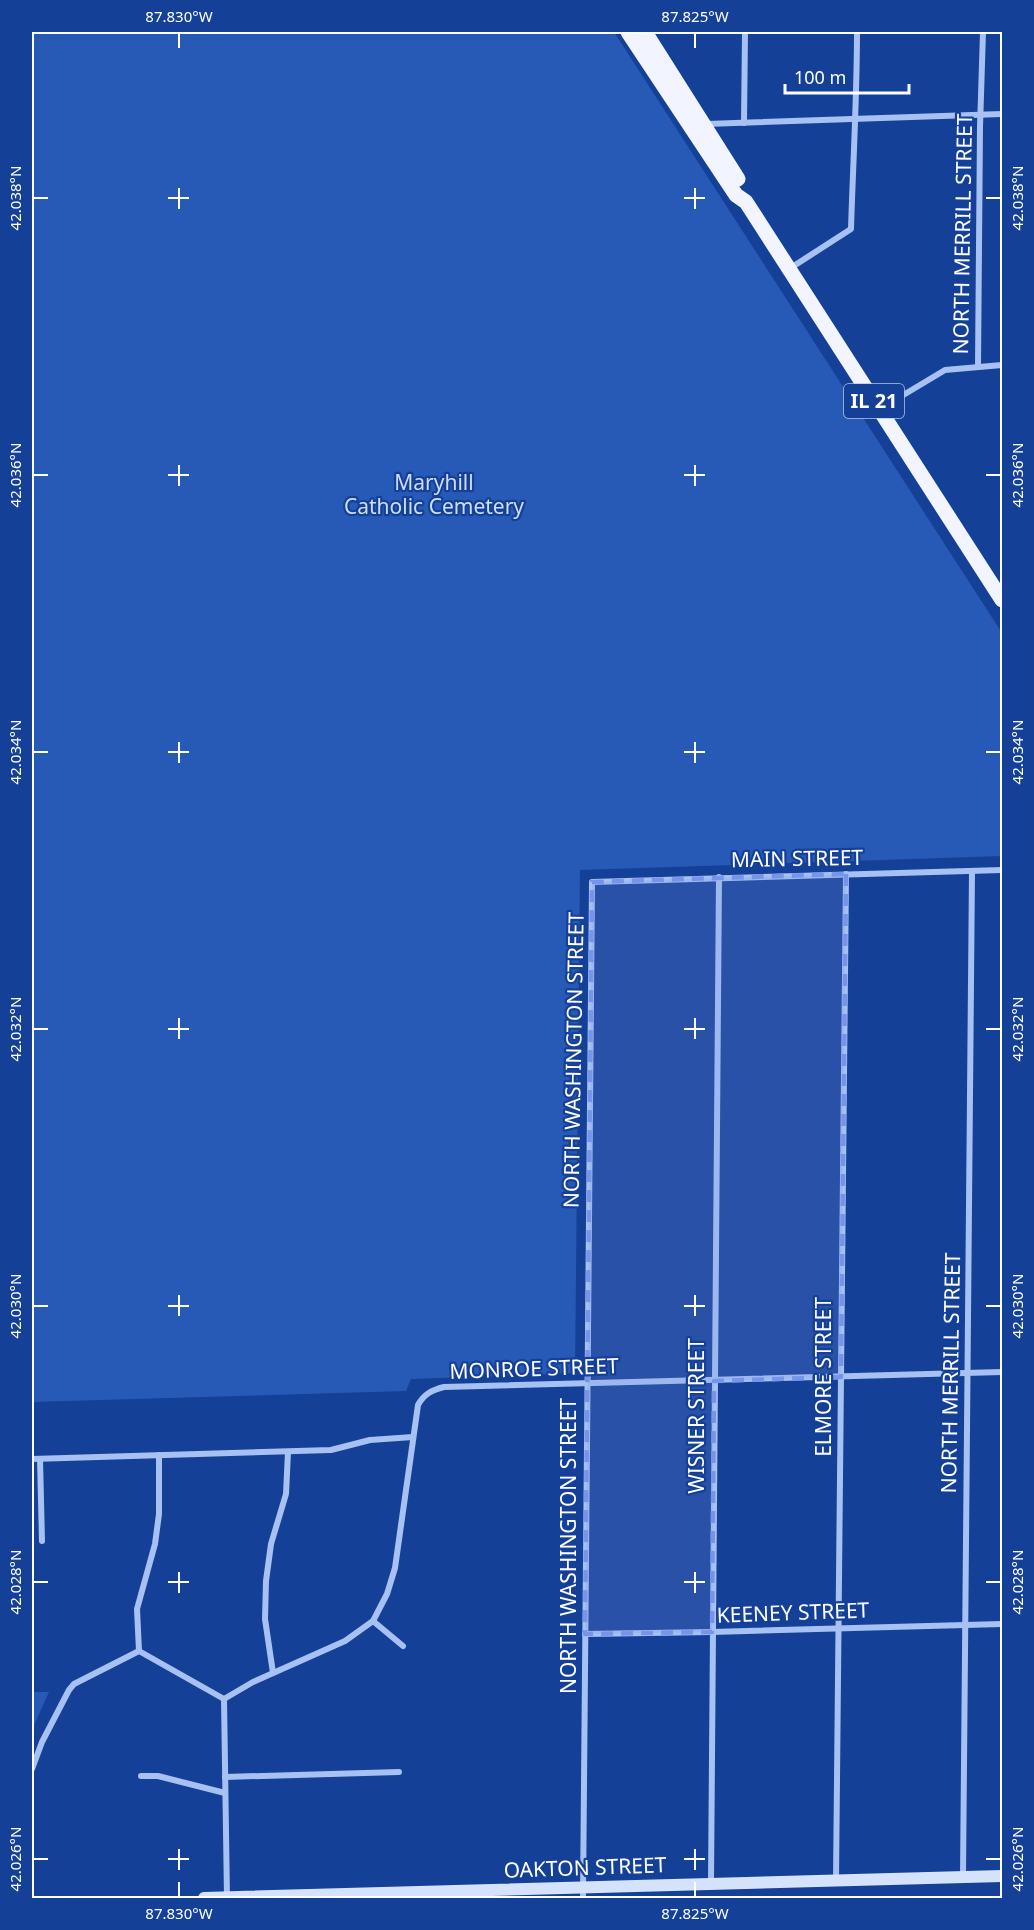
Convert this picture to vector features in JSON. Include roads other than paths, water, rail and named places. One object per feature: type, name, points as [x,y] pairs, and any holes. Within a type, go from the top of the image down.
[{"type":"main road","name":"IL 21","points":[[628,32],[736,195],[746,202],[1002,600]]},
{"type":"main road","name":"IL 21","points":[[645,32],[744,190],[746,202]]},
{"type":"main road","name":"OAKTON STREET","points":[[204,1899],[583,1893],[711,1884],[1002,1876]]},
{"type":"street","points":[[744,123],[745,32]]},
{"type":"street","points":[[789,269],[851,229],[857,32]]},
{"type":"street","name":"NORTH MERRILL STREET","points":[[978,366],[983,32]]},
{"type":"street","points":[[704,124],[1002,114]]},
{"type":"street","points":[[880,409],[940,372],[951,368],[1002,365]]},
{"type":"street","name":"MAIN STREET","points":[[592,882],[1002,870]]},
{"type":"street","name":"NORTH MERRILL STREET","points":[[963,1876],[972,871]]},
{"type":"street","name":"ELMORE STREET","points":[[836,1880],[846,874]]},
{"type":"street","name":"WISNER STREET","points":[[711,1884],[719,878]]},
{"type":"street","name":"NORTH WASHINGTON STREET","points":[[583,1893],[592,882]]},
{"type":"street","name":"MONROE STREET","points":[[373,1621],[387,1594],[395,1568],[418,1405],[427,1394],[434,1390],[444,1387],[1002,1372]]},
{"type":"street","points":[[32,1460],[331,1450],[379,1438],[413,1437]]},
{"type":"street","points":[[273,1673],[265,1619],[266,1581],[271,1544],[286,1494],[288,1452]]},
{"type":"street","points":[[139,1651],[137,1609],[155,1544],[159,1514],[159,1455]]},
{"type":"street","points":[[40,1459],[42,1541]]},
{"type":"street","points":[[224,1699],[273,1673],[345,1641],[373,1621],[403,1646]]},
{"type":"street","name":"KEENEY STREET","points":[[585,1634],[1002,1624]]},
{"type":"street","points":[[32,1769],[47,1733],[74,1684],[139,1651]]},
{"type":"street","points":[[139,1651],[224,1699]]},
{"type":"street","points":[[224,1699],[227,1898]]},
{"type":"street","points":[[225,1777],[399,1772]]},
{"type":"street","points":[[141,1776],[158,1776],[225,1793]]},
{"type":"park label","name":"Maryhill Catholic Cemetery","points":[[434,495]]}]
